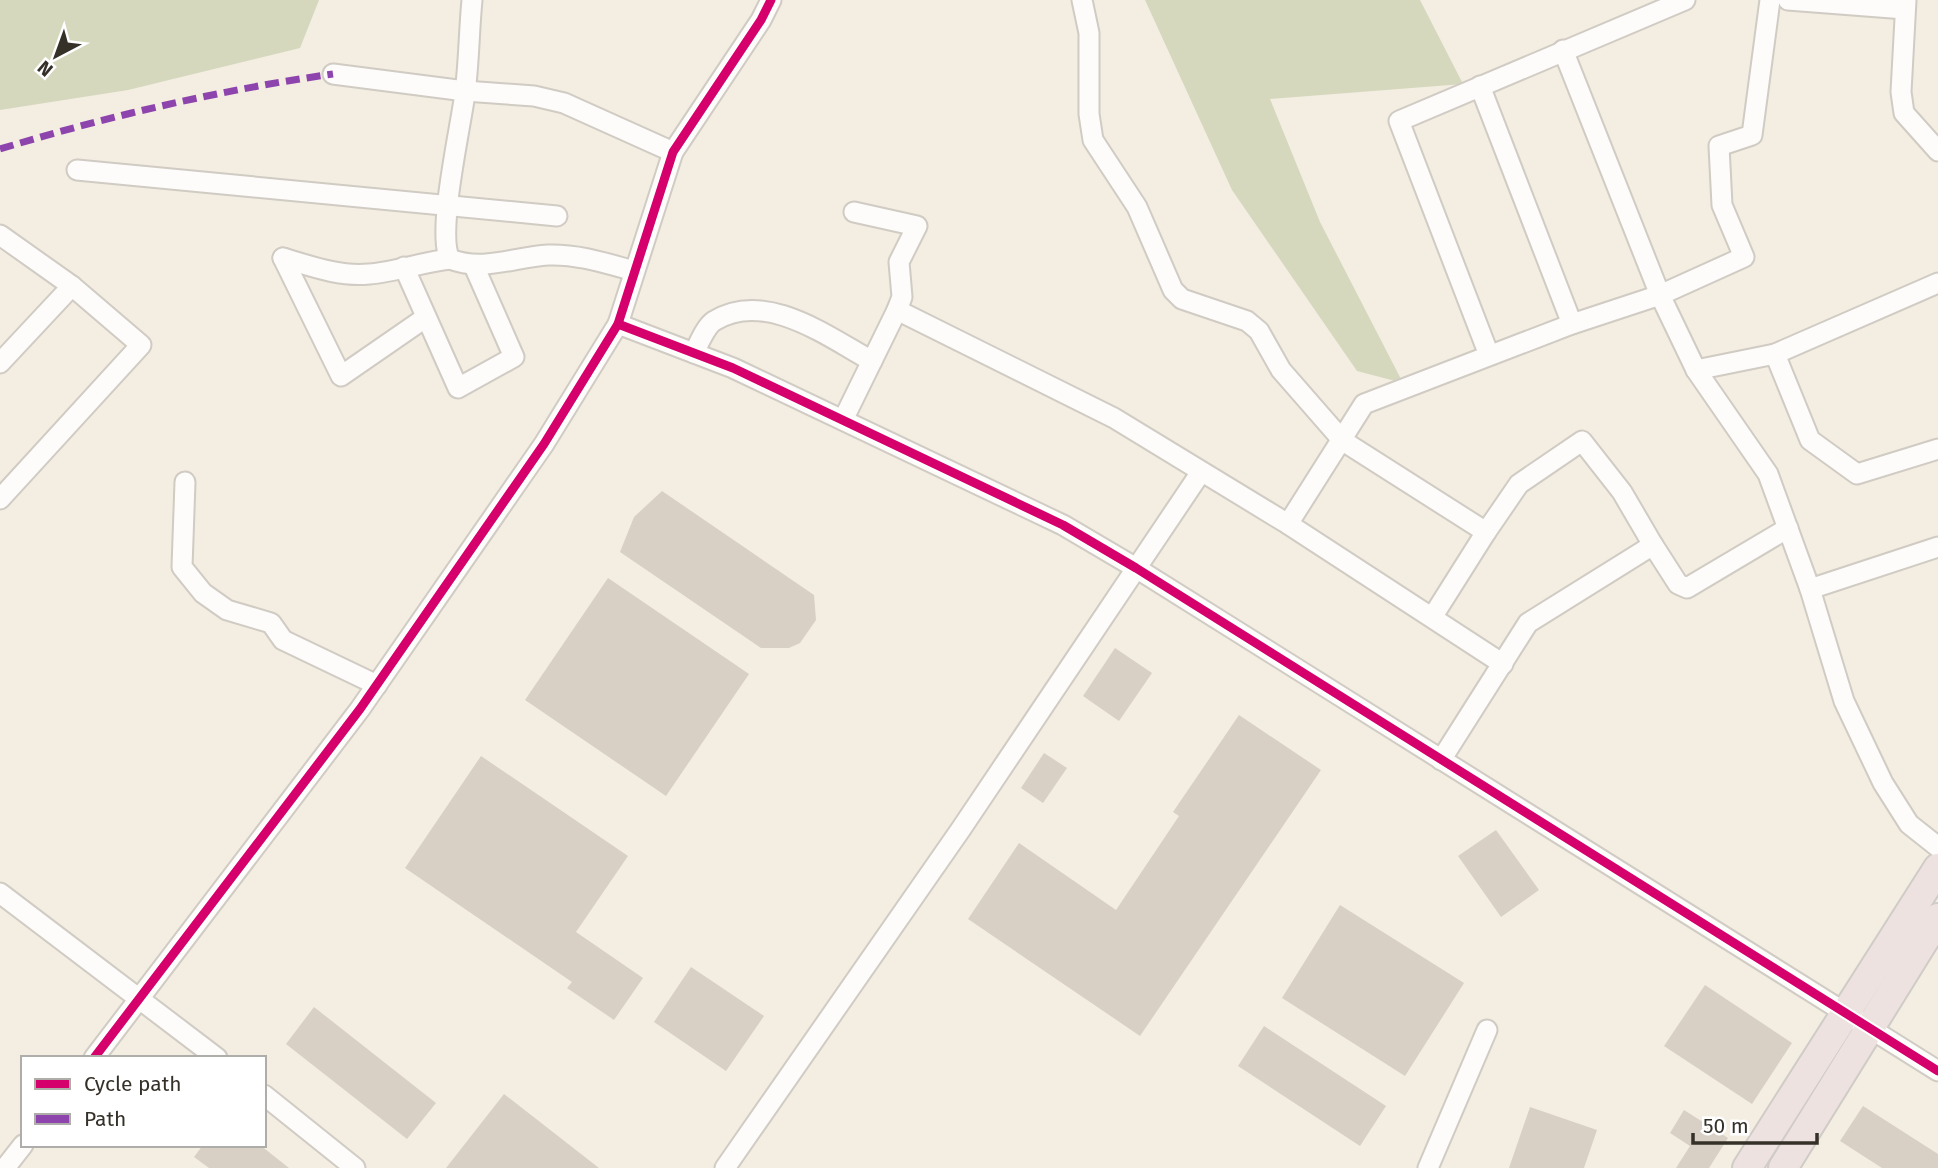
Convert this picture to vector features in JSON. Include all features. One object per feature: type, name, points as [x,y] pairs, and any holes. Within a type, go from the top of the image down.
[{"type":"highway","points":[[1747,1168],[1938,868]]},
{"type":"highway","points":[[1783,1168],[1938,918]]},
{"type":"street","points":[[450,259],[445,250],[448,203],[465,91],[472,0]]},
{"type":"street","points":[[96,1056],[377,685],[491,524],[618,324],[673,152],[761,20],[771,0]]},
{"type":"street","points":[[1083,0],[1089,33],[1089,114],[1093,140],[1137,206],[1173,290],[1182,299],[1247,321],[1259,331],[1281,370],[1343,441],[1486,532]]},
{"type":"street","points":[[1287,524],[1343,441],[1364,404],[1572,324],[1660,295],[1744,257],[1722,205],[1719,146],[1752,135],[1770,0]]},
{"type":"street","points":[[1788,0],[1905,5],[1901,92],[1904,113],[1938,151]]},
{"type":"street","points":[[1489,355],[1399,121],[1563,50],[1688,1]]},
{"type":"street","points":[[1563,50],[1660,295],[1696,370],[1768,474],[1810,589],[1844,701],[1883,783],[1909,824],[1938,847]]},
{"type":"street","points":[[333,74],[465,91],[534,96],[564,103],[673,152]]},
{"type":"street","points":[[1480,86],[1572,324]]},
{"type":"street","points":[[77,170],[448,203],[557,216]]},
{"type":"street","points":[[843,420],[902,297],[899,262],[917,226],[854,212]]},
{"type":"street","points":[[0,235],[72,286],[141,345],[0,499]]},
{"type":"street","points":[[425,318],[341,376],[283,258],[341,273],[369,274],[450,259],[474,266],[547,255],[581,256],[634,271]]},
{"type":"street","points":[[404,267],[458,388],[514,357],[474,266]]},
{"type":"street","points":[[1696,370],[1775,354],[1938,283]]},
{"type":"street","points":[[0,363],[72,286]]},
{"type":"street","points":[[897,310],[1114,418],[1433,616],[1503,664]]},
{"type":"street","points":[[694,353],[712,321],[740,311],[788,316],[872,361]]},
{"type":"street","points":[[618,324],[733,368],[1063,525],[1136,568],[1938,1071]]},
{"type":"street","points":[[1775,354],[1810,440],[1857,474],[1938,449]]},
{"type":"street","points":[[1433,616],[1519,484],[1582,441],[1622,492],[1678,584],[1686,588],[1788,528]]},
{"type":"street","points":[[725,1168],[953,840],[1201,472]]},
{"type":"street","points":[[185,482],[182,567],[203,593],[227,610],[271,623],[283,640],[377,685]]},
{"type":"street","points":[[1441,760],[1528,623],[1653,545]]},
{"type":"street","points":[[1810,589],[1938,547]]},
{"type":"street","points":[[0,893],[142,998],[214,1056]]},
{"type":"street","points":[[1428,1168],[1487,1030]]},
{"type":"street","points":[[266,1098],[355,1168]]},
{"type":"street","points":[[5,1168],[21,1147]]},
{"type":"green space","points":[[0,0],[319,0],[300,48],[128,90],[0,110]]},
{"type":"green space","points":[[1145,0],[1420,0],[1463,84],[1270,99],[1320,222],[1403,383],[1357,371],[1232,190]]},
{"type":"building","points":[[662,491],[814,595],[816,620],[800,643],[789,648],[761,648],[620,552],[634,517]]},
{"type":"building","points":[[608,578],[749,674],[666,796],[525,700]]},
{"type":"building","points":[[1115,648],[1152,673],[1119,721],[1083,696]]},
{"type":"building","points":[[1239,715],[1321,770],[1140,1036],[968,919],[1019,843],[1116,910],[1179,816],[1173,812]]},
{"type":"building","points":[[1044,753],[1067,768],[1043,803],[1021,788]]},
{"type":"building","points":[[481,756],[628,856],[576,932],[643,978],[614,1020],[567,988],[572,982],[405,868]]},
{"type":"building","points":[[1496,830],[1539,890],[1501,917],[1458,856]]},
{"type":"building","points":[[1340,905],[1464,983],[1405,1076],[1282,998]]},
{"type":"building","points":[[691,967],[764,1016],[726,1071],[654,1022]]},
{"type":"building","points":[[1705,985],[1792,1043],[1752,1104],[1664,1046]]},
{"type":"building","points":[[314,1007],[436,1103],[407,1139],[286,1044]]},
{"type":"building","points":[[1264,1026],[1386,1106],[1360,1146],[1238,1066]]},
{"type":"building","points":[[504,1094],[599,1168],[446,1168]]},
{"type":"building","points":[[1863,1106],[1938,1154],[1938,1168],[1882,1168],[1840,1141]]},
{"type":"building","points":[[1530,1107],[1597,1130],[1584,1168],[1509,1168]]},
{"type":"building","points":[[1684,1110],[1728,1138],[1709,1168],[1676,1168],[1690,1146],[1670,1133]]},
{"type":"building","points":[[202,1147],[263,1147],[289,1168],[209,1168],[194,1157]]},
{"type":"marked path","points":[[0,149],[165,105],[333,74]]},
{"type":"cycle path","points":[[96,1056],[360,709],[544,444],[618,324],[673,152],[761,20],[771,0]]},
{"type":"cycle path","points":[[618,324],[733,368],[1063,525],[1136,568],[1938,1071]]}]
